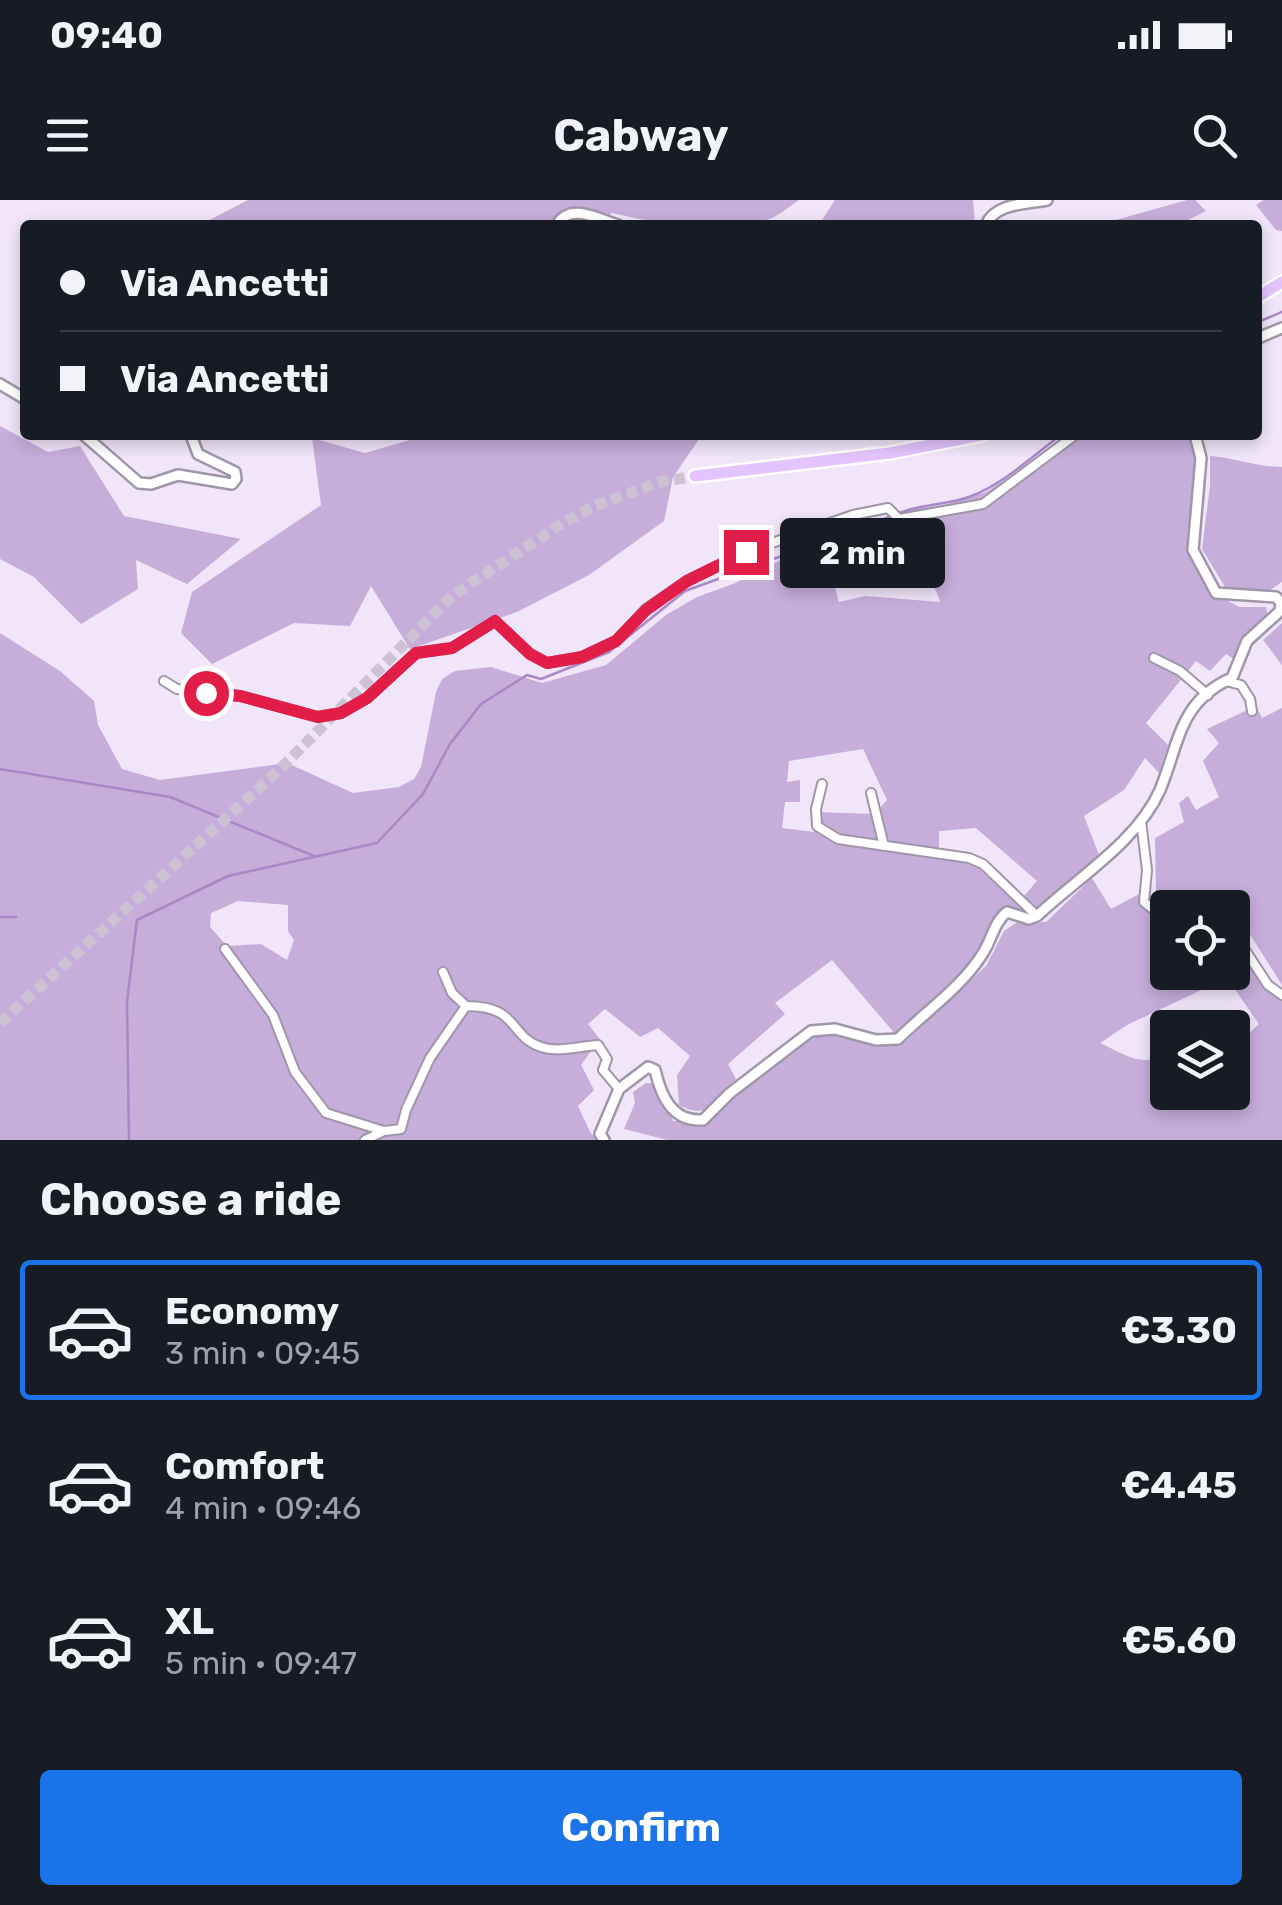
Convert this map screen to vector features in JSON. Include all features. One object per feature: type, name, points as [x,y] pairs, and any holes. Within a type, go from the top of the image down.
[{"type":"highway","points":[[695,476],[890,454],[958,440]]},
{"type":"street","points":[[988,220],[1000,209],[1048,200]]},
{"type":"street","points":[[560,220],[572,212],[600,220]]},
{"type":"street","points":[[90,440],[139,483],[151,484],[178,474],[228,485],[236,479],[233,470],[198,454],[193,440]]},
{"type":"street","points":[[164,680],[177,690],[240,696],[318,717],[341,713],[367,698],[416,653],[452,648],[495,621],[530,654],[547,663],[582,657],[616,641],[646,610],[687,581],[746,552],[888,508],[898,518],[984,504],[1068,440]]},
{"type":"street","points":[[604,1140],[600,1134],[619,1089],[652,1066],[663,1098],[675,1114],[703,1120],[730,1093],[811,1031],[835,1028],[876,1040],[898,1039],[983,953],[1001,916],[1007,912],[1029,920],[1037,916],[1141,821],[1159,792],[1185,717],[1232,678],[1247,640],[1280,611],[1281,603],[1276,597],[1216,593],[1193,550],[1201,458],[1196,440]]},
{"type":"street","points":[[1154,658],[1180,670],[1208,695]]},
{"type":"street","points":[[1226,681],[1241,685],[1252,711]]},
{"type":"street","points":[[822,784],[816,809],[818,826],[838,839],[969,858],[983,864],[1037,916]]},
{"type":"street","points":[[871,794],[884,846]]},
{"type":"street","points":[[1141,821],[1148,870],[1144,902],[1150,907]]},
{"type":"street","points":[[225,949],[273,1015],[294,1072],[326,1113],[384,1131]]},
{"type":"street","points":[[1250,956],[1268,985],[1282,995]]},
{"type":"street","points":[[443,972],[452,993],[466,1006],[488,1006],[507,1016],[535,1046],[552,1050],[598,1045],[607,1059],[602,1070],[619,1089]]},
{"type":"street","points":[[365,1140],[384,1131],[401,1129],[430,1058],[466,1006]]},
{"type":"shaded area","points":[[248,200],[799,200],[765,220],[650,220],[612,213],[602,220],[210,220]]},
{"type":"shaded area","points":[[835,200],[973,200],[975,220],[822,220]]},
{"type":"shaded area","points":[[1187,200],[1195,200],[1206,211],[1188,220],[1116,220]]},
{"type":"shaded area","points":[[1264,200],[1282,200],[1282,231],[1276,230],[1256,205]]},
{"type":"shaded area","points":[[0,426],[48,452],[80,446],[124,516],[241,539],[187,584],[136,560],[138,589],[81,624],[34,577],[0,559]]},
{"type":"shaded area","points":[[312,440],[365,453],[410,440],[699,440],[673,477],[664,521],[589,575],[517,612],[410,649],[371,586],[350,626],[294,623],[212,664],[181,633],[192,592],[321,505]]},
{"type":"shaded area","points":[[1059,440],[1195,440],[1200,456],[1192,545],[1221,597],[1239,607],[1266,607],[1268,618],[1237,661],[1226,654],[1210,671],[1196,661],[1146,723],[1168,745],[1159,773],[1145,758],[1124,790],[1084,816],[1099,855],[1037,913],[1009,911],[977,962],[896,1035],[832,960],[775,1003],[785,1014],[728,1064],[736,1079],[711,1106],[698,1111],[679,1105],[677,1075],[690,1056],[658,1028],[640,1037],[605,1009],[588,1024],[603,1043],[581,1065],[594,1090],[578,1106],[597,1140],[0,1140],[0,633],[60,671],[94,701],[98,725],[122,769],[160,780],[287,763],[353,793],[399,787],[414,779],[421,767],[436,692],[442,679],[455,671],[491,667],[542,683],[606,665],[666,615],[697,597],[795,553],[911,509],[948,504],[986,492]],"holes":[[[887,561],[921,573],[932,584],[940,602],[865,596],[839,602],[832,577],[835,573],[855,574]],[[863,749],[887,800],[875,814],[815,812],[814,832],[782,828],[785,802],[800,802],[800,780],[787,782],[789,761]],[[976,828],[1037,881],[1017,904],[979,868],[939,854],[939,831]],[[238,901],[288,905],[288,931],[294,940],[287,960],[261,944],[227,946],[210,927],[211,913]]]},
{"type":"shaded area","points":[[1210,456],[1282,467],[1282,582],[1259,598],[1227,590],[1202,549]]},
{"type":"shaded area","points":[[1282,623],[1282,665],[1263,640]]},
{"type":"shaded area","points":[[1256,706],[1262,718],[1282,708],[1282,985],[1250,934],[1250,890],[1156,890],[1155,838],[1184,822],[1179,803],[1188,796],[1196,810],[1219,797],[1203,761],[1219,743],[1207,729]]},
{"type":"shaded area","points":[[1092,878],[1111,909],[1141,893],[1141,902],[1150,912],[1150,990],[1201,990],[1159,1010],[1150,1010],[1150,1014],[1100,1043],[1125,1055],[1150,1060],[1150,1110],[1250,1110],[1250,1032],[1259,1024],[1235,990],[1250,990],[1250,956],[1282,999],[1282,1140],[667,1140],[624,1129],[635,1103],[633,1092],[646,1083],[656,1084],[673,1121],[712,1121],[740,1087],[814,1037],[833,1034],[887,1046],[904,1043],[986,966],[1004,931],[1016,923],[1046,922]]},
{"type":"waterway","points":[[1262,320],[1282,312]]},
{"type":"waterway","points":[[899,513],[982,492],[1054,440]]},
{"type":"waterway","points":[[129,1140],[127,1002],[137,920],[228,876],[377,843],[423,794],[450,744],[481,704],[527,675],[541,679],[609,652],[685,591],[892,516]]},
{"type":"waterway","points":[[0,769],[170,797],[314,856]]},
{"type":"waterway","points":[[0,917],[16,917]]},
{"type":"tunnel","points":[[0,1023],[278,771],[453,595],[595,506],[660,482],[695,476]]},
{"type":"route","points":[[206,693],[240,696],[318,717],[341,713],[367,698],[416,653],[452,648],[495,621],[530,654],[547,663],[582,657],[616,641],[646,610],[687,581],[746,552]]}]
